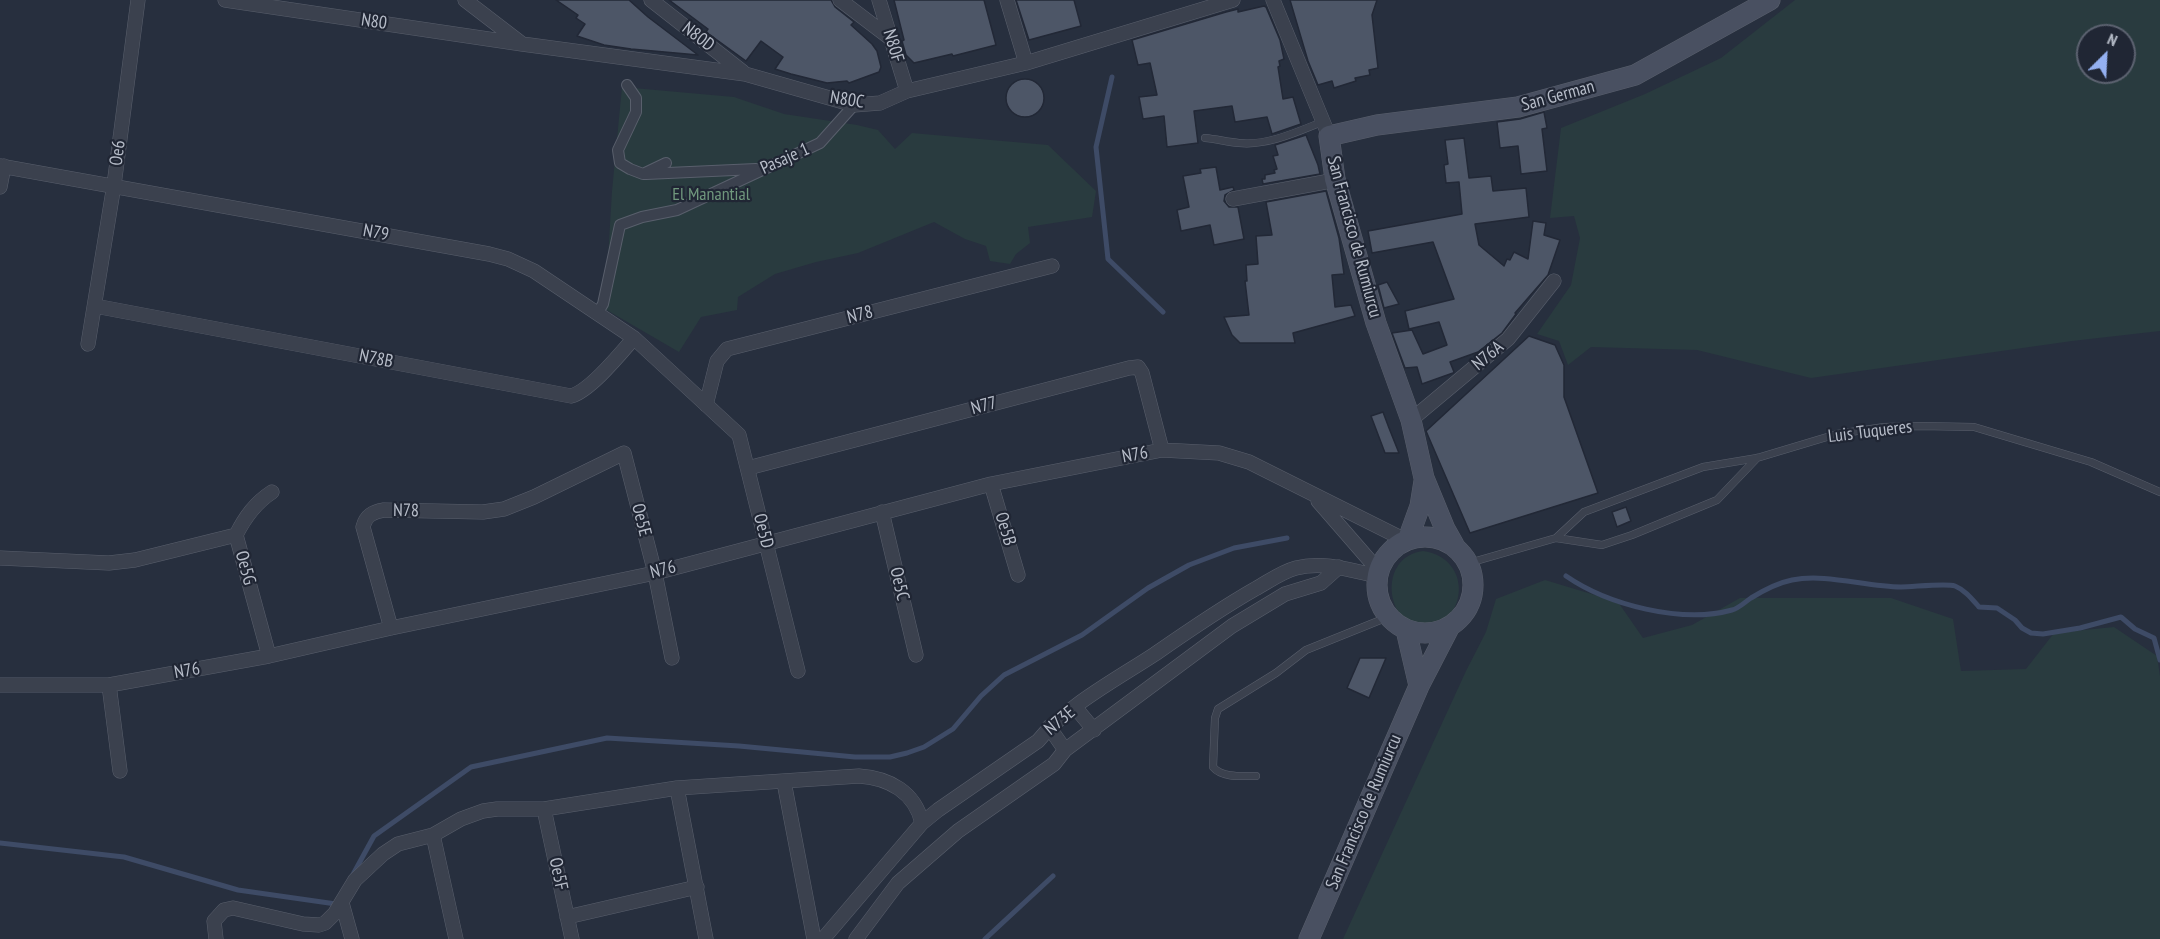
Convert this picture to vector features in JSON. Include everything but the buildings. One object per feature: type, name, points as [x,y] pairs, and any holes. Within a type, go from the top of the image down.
[{"type":"main road","name":"San German","points":[[1326,129],[1377,125],[1518,107],[1635,75],[1770,0]]},
{"type":"main road","name":"San Francisco de Rumiurcu","points":[[1326,129],[1335,179],[1376,323],[1411,420],[1424,478],[1454,545]]},
{"type":"main road","name":"San Francisco de Rumiurcu","points":[[1406,540],[1420,506],[1424,478]]},
{"type":"main road","points":[[1423,536],[1439,538],[1454,545],[1469,563],[1474,577],[1474,593],[1469,607],[1460,619],[1449,628],[1428,634],[1406,630],[1388,617],[1378,598],[1378,573],[1388,552],[1406,540],[1423,536]]},
{"type":"main road","name":"San Francisco de Rumiurcu","points":[[1309,939],[1419,686],[1449,628]]},
{"type":"main road","points":[[1406,630],[1419,686]]},
{"type":"street","name":"Oe6","points":[[88,344],[114,185],[138,0]]},
{"type":"street","name":"N80","points":[[225,0],[522,44]]},
{"type":"street","points":[[465,0],[522,44]]},
{"type":"street","name":"N80D","points":[[651,0],[745,74]]},
{"type":"street","points":[[840,0],[890,38]]},
{"type":"street","name":"N80F","points":[[879,0],[907,91]]},
{"type":"street","points":[[1007,0],[1026,63]]},
{"type":"street","name":"N80C","points":[[522,44],[745,74],[854,105],[880,103],[907,91],[1026,63],[1233,0]]},
{"type":"street","name":"San Francisco de Rumiurcu","points":[[1273,0],[1326,129]]},
{"type":"street","points":[[627,85],[636,98],[636,112],[618,150],[620,163],[643,174],[764,168]]},
{"type":"street","name":"Pasaje 1","points":[[597,314],[603,304],[620,225],[642,217],[677,210],[820,143],[854,105]]},
{"type":"street","points":[[643,174],[666,163]]},
{"type":"street","name":"N79","points":[[2,166],[508,259],[534,271],[634,339],[706,405]]},
{"type":"street","points":[[0,188],[2,166]]},
{"type":"street","points":[[1233,199],[1335,179]]},
{"type":"street","name":"N78","points":[[706,405],[717,361],[727,349],[1052,266]]},
{"type":"street","name":"N76A","points":[[1411,420],[1508,339],[1554,281]]},
{"type":"street","name":"N78B","points":[[95,306],[571,396],[579,394],[634,339]]},
{"type":"street","name":"N77","points":[[748,468],[1138,367],[1142,373],[1162,450]]},
{"type":"street","name":"Oe5D","points":[[706,405],[739,435],[798,671]]},
{"type":"street","name":"N76","points":[[0,685],[109,685],[270,656],[391,628],[655,573],[992,484],[1162,450],[1219,453],[1249,462],[1406,540]]},
{"type":"street","name":"N78","points":[[391,628],[363,527],[368,516],[384,510],[483,512],[504,509],[534,497],[624,453]]},
{"type":"street","name":"Oe5E","points":[[624,453],[655,573],[672,658]]},
{"type":"street","name":"Oe5B","points":[[992,484],[1018,575]]},
{"type":"street","name":"Oe5G","points":[[270,656],[236,535],[260,499],[272,492]]},
{"type":"street","name":"N76","points":[[1313,495],[1378,573]]},
{"type":"street","name":"Oe5C","points":[[882,512],[916,655]]},
{"type":"street","points":[[0,558],[109,563],[135,560],[236,535]]},
{"type":"street","name":"N73E","points":[[823,939],[922,823],[1038,741],[1049,727],[1075,707],[1222,608],[1295,568],[1315,565],[1378,573]]},
{"type":"street","name":"N73E","points":[[856,939],[898,883],[958,831],[1054,764],[1065,750],[1232,626],[1286,594],[1321,583],[1339,567]]},
{"type":"street","points":[[1222,608],[1232,626]]},
{"type":"street","points":[[109,685],[120,771]]},
{"type":"street","points":[[1075,707],[1094,730]]},
{"type":"street","points":[[1049,727],[1065,750]]},
{"type":"street","points":[[216,939],[214,921],[224,910],[233,908],[303,924],[325,923],[342,903],[355,880],[383,854],[398,844],[433,835],[461,819],[483,811],[544,810],[677,788],[859,776],[884,779],[902,790],[921,816],[922,823]]},
{"type":"street","points":[[784,782],[814,939]]},
{"type":"street","points":[[677,788],[706,939]]},
{"type":"street","name":"Oe5F","points":[[544,810],[572,939]]},
{"type":"street","points":[[433,835],[456,939]]},
{"type":"street","points":[[567,917],[697,887]]},
{"type":"street","points":[[342,903],[352,939]]},
{"type":"lane","points":[[1206,138],[1240,143],[1263,142],[1302,130],[1326,129]]},
{"type":"lane","name":"Luis Tuqueres","points":[[1556,538],[1584,512],[1703,466],[1757,458],[1837,434],[1884,427],[1974,427],[2091,462],[2160,492]]},
{"type":"lane","points":[[1469,563],[1556,538],[1602,545],[1632,535],[1717,500],[1757,458]]},
{"type":"lane","points":[[1256,777],[1227,775],[1217,772],[1213,767],[1215,718],[1218,709],[1276,673],[1306,650],[1388,617]]},
{"type":"green space","points":[[1795,0],[2160,0],[2160,331],[2072,341],[1811,378],[1697,350],[1591,347],[1568,365],[1559,341],[1537,334],[1571,285],[1580,238],[1574,216],[1550,218],[1561,128],[1645,94],[1721,58]]},
{"type":"green space","name":"El Manantial","points":[[622,87],[734,97],[784,114],[878,130],[895,149],[912,133],[1048,145],[1096,191],[1092,217],[1028,227],[1030,243],[1016,254],[1010,264],[990,261],[986,246],[965,239],[934,222],[858,253],[775,274],[738,297],[737,310],[701,317],[679,352],[605,309],[612,191]]},
{"type":"green space","points":[[1423,551],[1440,556],[1451,566],[1457,578],[1459,592],[1456,605],[1448,616],[1437,624],[1422,626],[1410,623],[1400,615],[1394,603],[1392,590],[1393,577],[1398,565],[1408,556]]},
{"type":"green space","points":[[1545,580],[1618,602],[1643,638],[1692,625],[1740,598],[1891,598],[1953,619],[1961,671],[2026,669],[2054,633],[2114,627],[2157,656],[2160,676],[2160,939],[1343,939],[1486,632],[1496,599]]},
{"type":"waterway","points":[[1112,77],[1096,147],[1108,259],[1163,312]]},
{"type":"waterway","points":[[351,878],[374,836],[471,767],[607,738],[739,746],[855,757],[890,757],[924,747],[953,729],[981,696],[1004,675],[1082,635],[1148,588],[1189,565],[1234,548],[1287,538]]},
{"type":"waterway","points":[[1566,576],[1603,596],[1624,603],[1646,609],[1691,615],[1712,614],[1734,609],[1771,587],[1786,581],[1805,578],[1901,587],[1951,585],[1962,590],[1979,607],[1997,608],[2031,633],[2043,634],[2080,628],[2121,617],[2135,629],[2154,638],[2160,660]]},
{"type":"waterway","points":[[0,843],[124,857],[238,890],[336,904]]},
{"type":"waterway","points":[[985,939],[1053,876]]}]
